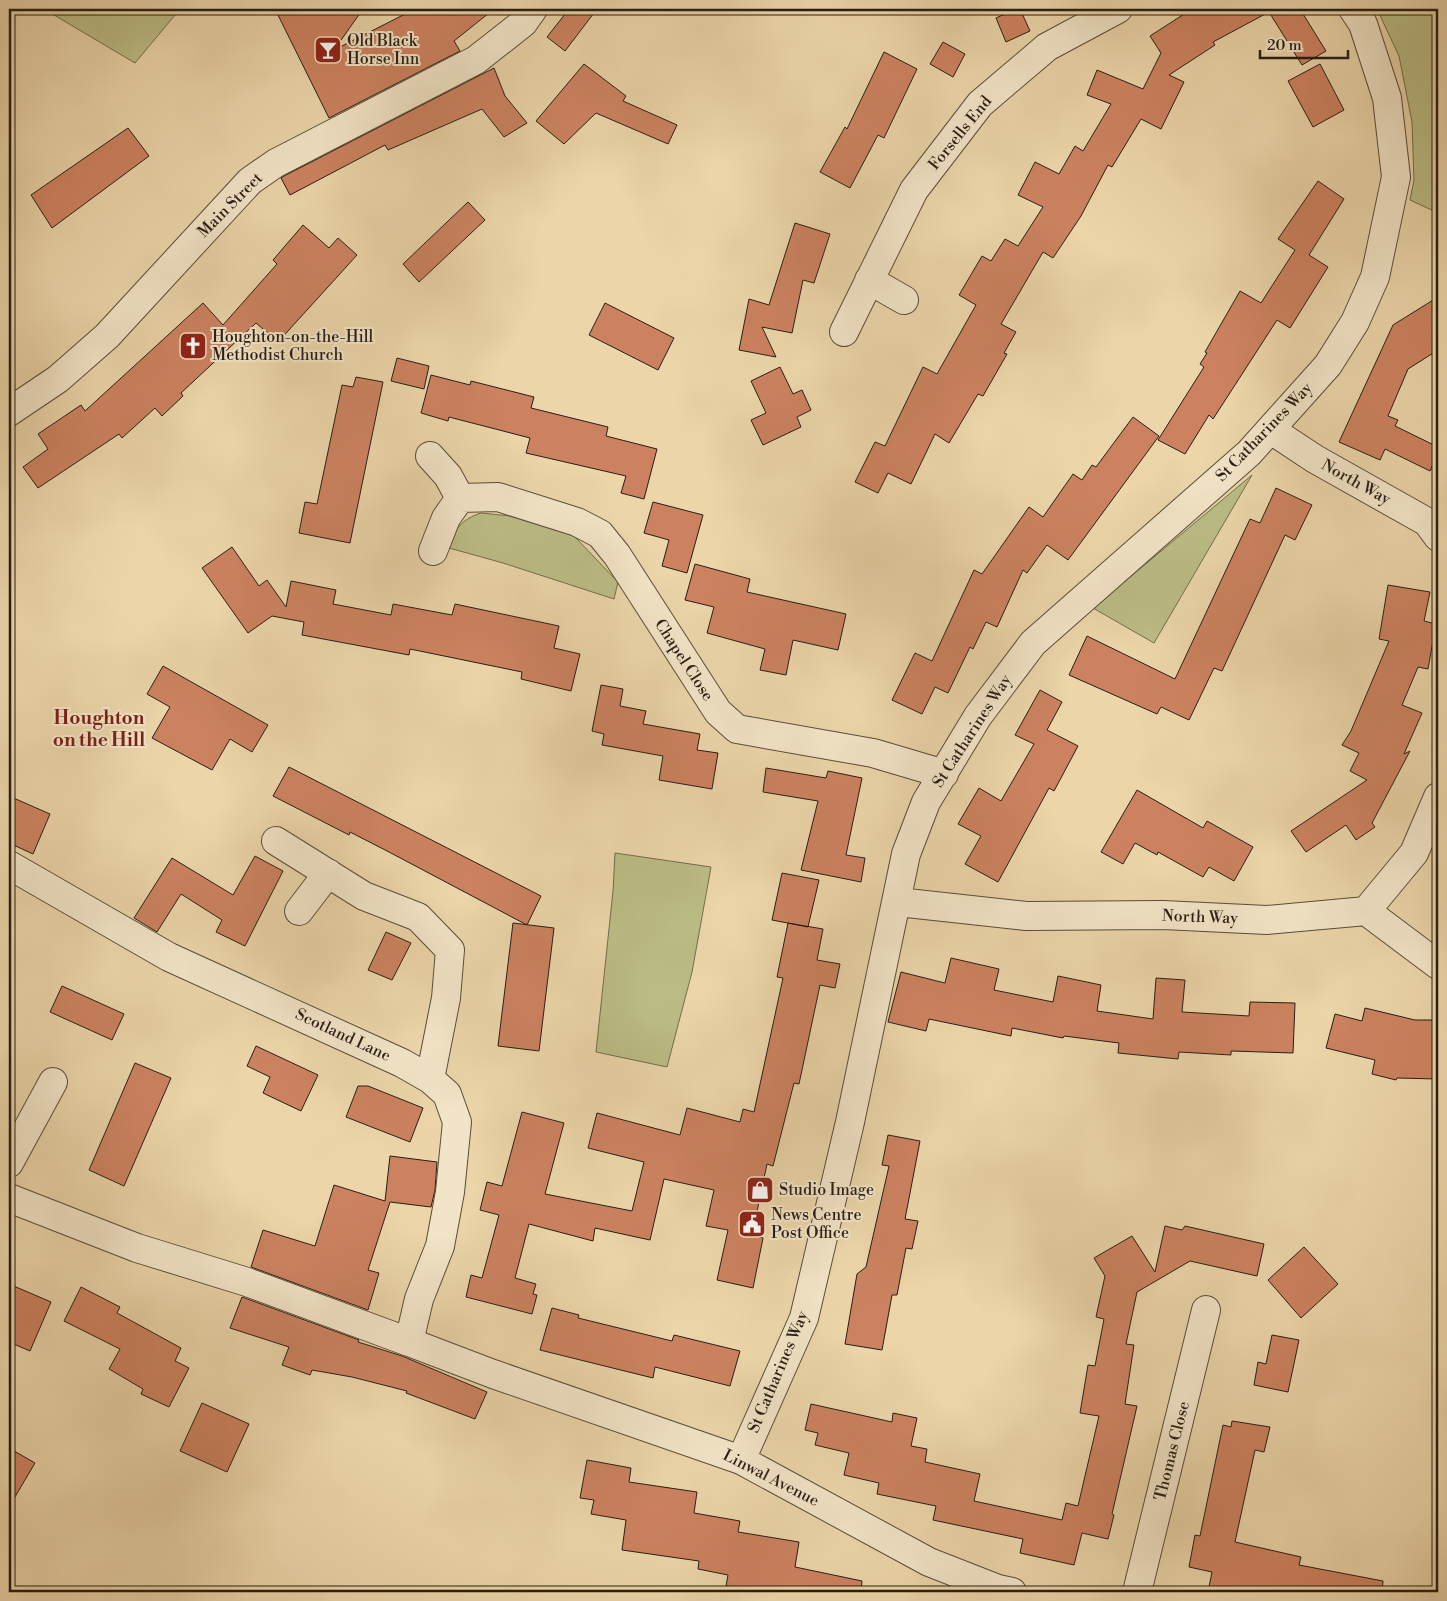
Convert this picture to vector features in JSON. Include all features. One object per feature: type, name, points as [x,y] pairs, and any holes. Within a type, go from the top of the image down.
[{"type":"street","name":"Main Street","points":[[9,412],[58,379],[108,336],[250,181],[284,159],[476,60],[523,23],[533,9]]},
{"type":"street","name":"Forsells End","points":[[844,332],[914,190],[980,104],[1047,47],[1118,9]]},
{"type":"street","name":"St Catharines Way","points":[[741,1460],[804,1318],[898,902],[906,854],[926,802],[978,716],[1033,643],[1249,453],[1328,365],[1355,322],[1375,276],[1396,177],[1387,98],[1363,24],[1353,9]]},
{"type":"street","points":[[869,280],[904,300]]},
{"type":"street","name":"North Way","points":[[1271,430],[1323,464],[1428,522],[1438,537]]},
{"type":"street","points":[[430,456],[448,476],[460,498],[446,518],[433,552]]},
{"type":"street","name":"Chapel Close","points":[[460,498],[498,497],[577,522],[600,534],[617,555],[718,712],[738,728],[873,752],[944,774]]},
{"type":"street","points":[[1438,797],[1414,853],[1366,911],[1438,965]]},
{"type":"street","points":[[276,841],[364,896],[418,917],[450,950],[446,998],[430,1079]]},
{"type":"street","name":"Scotland Lane","points":[[9,865],[169,958],[402,1062],[430,1079],[447,1094],[457,1122],[455,1153],[440,1246],[419,1299],[409,1342]]},
{"type":"street","points":[[299,911],[328,873]]},
{"type":"street","name":"North Way","points":[[898,902],[1026,916],[1162,916],[1267,920],[1366,911]]},
{"type":"street","points":[[9,1163],[53,1082]]},
{"type":"street","points":[[9,1198],[137,1248],[247,1282],[409,1342]]},
{"type":"street","name":"Thomas Close","points":[[1137,1592],[1206,1310]]},
{"type":"street","name":"Linwal Avenue","points":[[409,1342],[493,1374],[741,1460],[928,1562],[998,1589],[1012,1592]]},
{"type":"green space","points":[[44,9],[180,9],[135,63]]},
{"type":"green space","points":[[1377,9],[1438,9],[1438,213],[1410,200],[1414,180],[1412,122],[1399,56]]},
{"type":"green space","points":[[1252,475],[1154,643],[1093,608]]},
{"type":"green space","points":[[481,513],[520,517],[574,536],[618,582],[614,599],[503,563],[449,548],[456,530],[469,518]]},
{"type":"green space","points":[[615,853],[711,867],[692,972],[667,1067],[596,1052],[613,891]]},
{"type":"building","points":[[275,9],[363,9],[334,50],[415,9],[494,9],[454,41],[460,51],[329,118]]},
{"type":"building","points":[[569,9],[597,9],[565,51],[547,37]]},
{"type":"building","points":[[1020,9],[1030,31],[1006,42],[996,18]]},
{"type":"building","points":[[1192,9],[1300,9],[1326,51],[1302,65],[1269,12],[1213,42],[1215,45],[1169,75],[1184,82],[1161,129],[1141,119],[1112,167],[1108,165],[1081,216],[1053,258],[1043,252],[1001,324],[1016,332],[1004,353],[1007,354],[983,396],[978,394],[949,443],[935,434],[911,484],[888,473],[878,493],[855,482],[875,442],[885,446],[923,367],[937,374],[976,305],[959,295],[982,256],[991,261],[1005,239],[1018,246],[1043,207],[1018,195],[1035,162],[1059,174],[1075,146],[1083,151],[1111,104],[1087,95],[1097,70],[1143,89],[1161,53],[1150,36]]},
{"type":"building","points":[[943,42],[965,54],[953,77],[930,64]]},
{"type":"building","points":[[884,52],[917,69],[884,138],[878,135],[850,188],[820,172],[845,127],[847,129]]},
{"type":"building","points":[[584,64],[626,96],[623,101],[677,125],[668,144],[596,113],[564,144],[536,121]]},
{"type":"building","points":[[1320,64],[1344,110],[1313,127],[1288,81]]},
{"type":"building","points":[[494,68],[505,96],[527,123],[504,137],[482,109],[388,150],[385,145],[290,195],[281,178],[284,176]]},
{"type":"building","points":[[128,128],[149,156],[52,228],[31,195]]},
{"type":"building","points":[[1318,181],[1344,199],[1309,255],[1328,267],[1290,328],[1277,320],[1213,419],[1209,415],[1185,454],[1158,440],[1204,367],[1200,364],[1207,353],[1205,352],[1240,291],[1261,303],[1295,250],[1278,239]]},
{"type":"building","points":[[468,202],[485,220],[419,282],[403,264]]},
{"type":"building","points":[[795,223],[830,234],[814,283],[803,280],[792,333],[762,327],[776,357],[739,350],[749,299],[769,305]]},
{"type":"building","points":[[303,225],[329,248],[338,238],[357,255],[278,342],[256,323],[181,393],[183,396],[162,416],[155,408],[122,438],[119,434],[38,488],[23,467],[48,449],[38,434],[81,405],[85,411],[203,303],[223,325],[277,264],[273,260]]},
{"type":"building","points":[[1438,297],[1438,350],[1408,369],[1388,416],[1398,420],[1395,426],[1438,447],[1438,453],[1430,471],[1385,449],[1380,460],[1339,442],[1393,325]]},
{"type":"building","points":[[605,303],[674,338],[658,370],[589,335]]},
{"type":"building","points":[[397,358],[429,366],[424,389],[391,381]]},
{"type":"building","points":[[780,367],[793,394],[802,390],[811,410],[797,417],[801,427],[763,445],[751,420],[766,413],[751,381]]},
{"type":"building","points":[[431,375],[470,385],[471,381],[534,397],[531,408],[608,427],[606,436],[657,449],[644,499],[621,493],[626,476],[526,453],[530,438],[449,417],[448,421],[421,413]]},
{"type":"building","points":[[356,377],[383,382],[350,543],[299,533],[305,502],[317,504],[342,385],[353,387]]},
{"type":"building","points":[[1133,417],[1159,436],[1068,560],[1047,545],[1027,573],[1023,570],[997,627],[986,622],[973,649],[970,647],[948,693],[935,687],[922,714],[892,700],[915,653],[932,661],[974,570],[982,574],[1029,507],[1043,517],[1073,474],[1082,480],[1092,465],[1096,467]]},
{"type":"building","points":[[1276,488],[1312,505],[1295,540],[1285,535],[1222,671],[1214,668],[1189,720],[1161,707],[1157,714],[1069,675],[1087,636],[1175,679],[1250,519],[1260,523]]},
{"type":"building","points":[[653,502],[703,515],[687,573],[662,566],[669,540],[644,533]]},
{"type":"building","points":[[232,547],[259,586],[267,580],[286,607],[291,581],[336,590],[333,604],[391,615],[393,604],[452,615],[455,604],[559,626],[554,648],[580,654],[571,691],[521,679],[522,672],[410,649],[409,655],[302,635],[304,622],[272,616],[248,633],[202,568]]},
{"type":"building","points":[[695,564],[750,579],[747,592],[846,614],[838,650],[793,640],[786,675],[760,670],[765,649],[707,633],[714,607],[685,600]]},
{"type":"building","points":[[1388,585],[1430,592],[1424,621],[1436,624],[1428,669],[1418,667],[1402,705],[1422,713],[1404,754],[1410,751],[1372,823],[1375,827],[1356,840],[1346,825],[1306,852],[1291,831],[1367,780],[1350,771],[1359,753],[1342,745],[1351,731],[1389,641],[1379,639]]},
{"type":"building","points":[[163,666],[268,725],[252,752],[230,739],[212,770],[152,738],[170,707],[147,694]]},
{"type":"building","points":[[601,685],[623,689],[620,706],[646,711],[643,724],[700,734],[697,750],[718,753],[712,789],[659,780],[663,756],[602,745],[604,734],[592,731]]},
{"type":"building","points":[[1040,690],[1062,702],[1047,730],[1078,746],[1054,791],[1049,788],[998,882],[965,864],[981,836],[958,824],[979,788],[1001,801],[1034,744],[1015,735]]},
{"type":"building","points":[[289,767],[541,896],[527,925],[350,832],[349,835],[273,796]]},
{"type":"building","points":[[766,768],[826,778],[828,771],[862,778],[846,855],[865,858],[861,882],[801,870],[818,801],[763,792]]},
{"type":"building","points":[[1137,790],[1203,828],[1207,821],[1253,847],[1234,881],[1209,867],[1203,877],[1158,852],[1157,855],[1135,843],[1123,864],[1101,852]]},
{"type":"building","points":[[9,796],[50,814],[33,854],[9,843]]},
{"type":"building","points":[[255,856],[283,871],[245,946],[216,932],[222,920],[181,894],[157,932],[134,918],[172,858],[233,895]]},
{"type":"building","points":[[782,873],[819,880],[808,927],[772,920]]},
{"type":"building","points":[[513,923],[554,928],[539,1051],[498,1046]]},
{"type":"building","points":[[788,923],[823,929],[817,960],[840,964],[835,988],[820,985],[799,1084],[794,1083],[773,1166],[767,1164],[752,1235],[763,1238],[753,1288],[717,1280],[728,1230],[706,1226],[714,1190],[664,1179],[650,1240],[595,1228],[593,1241],[529,1224],[515,1278],[536,1284],[533,1294],[537,1295],[532,1314],[466,1297],[471,1275],[482,1278],[499,1215],[480,1210],[487,1182],[502,1186],[522,1112],[564,1123],[545,1194],[632,1211],[644,1162],[588,1148],[597,1113],[680,1135],[687,1108],[740,1122],[743,1109],[754,1112],[783,978],[777,977]]},
{"type":"building","points":[[386,932],[411,943],[392,980],[368,970]]},
{"type":"building","points":[[951,958],[999,969],[994,990],[1053,1002],[1058,976],[1101,985],[1097,1011],[1153,1019],[1156,978],[1185,980],[1182,1012],[1249,1016],[1250,1002],[1295,1003],[1293,1053],[1231,1051],[1231,1055],[1179,1052],[1178,1059],[1118,1053],[1119,1043],[1064,1036],[1063,1038],[1012,1028],[1011,1036],[929,1019],[926,1031],[888,1022],[901,972],[945,983]]},
{"type":"building","points":[[62,986],[124,1014],[112,1040],[50,1012]]},
{"type":"building","points":[[1365,1008],[1415,1020],[1436,1020],[1435,1045],[1438,1045],[1438,1079],[1397,1078],[1396,1080],[1372,1074],[1375,1060],[1326,1048],[1335,1014],[1362,1021]]},
{"type":"building","points":[[256,1046],[318,1075],[301,1111],[263,1093],[270,1077],[247,1066]]},
{"type":"building","points":[[135,1063],[171,1078],[124,1186],[89,1170]]},
{"type":"building","points":[[358,1086],[368,1086],[423,1108],[410,1142],[346,1117]]},
{"type":"building","points":[[888,1135],[920,1141],[905,1219],[918,1221],[912,1249],[906,1248],[897,1295],[892,1295],[882,1350],[845,1344],[857,1274],[866,1267],[889,1166],[882,1165]]},
{"type":"building","points":[[390,1156],[437,1162],[435,1190],[431,1207],[390,1202],[368,1270],[379,1273],[368,1310],[251,1267],[263,1230],[315,1246],[334,1185],[385,1201]]},
{"type":"building","points":[[1165,1226],[1182,1230],[1185,1226],[1264,1244],[1257,1276],[1190,1261],[1137,1292],[1126,1344],[1134,1345],[1125,1404],[1137,1406],[1112,1514],[1114,1515],[1108,1539],[1082,1533],[1074,1565],[1020,1553],[1023,1539],[933,1520],[936,1506],[877,1494],[879,1483],[844,1475],[849,1453],[815,1445],[818,1433],[805,1430],[811,1404],[892,1422],[893,1413],[917,1418],[911,1446],[927,1449],[925,1462],[980,1474],[974,1501],[1062,1520],[1066,1503],[1078,1506],[1099,1416],[1080,1413],[1088,1365],[1095,1366],[1104,1319],[1096,1317],[1105,1276],[1094,1258],[1132,1236],[1155,1272]]},
{"type":"building","points":[[1304,1247],[1338,1284],[1301,1318],[1268,1280]]},
{"type":"building","points":[[9,1284],[51,1302],[30,1351],[9,1342]]},
{"type":"building","points":[[81,1287],[120,1307],[117,1313],[181,1348],[175,1361],[189,1368],[169,1407],[141,1394],[143,1389],[109,1369],[120,1349],[64,1321]]},
{"type":"building","points":[[242,1297],[359,1340],[358,1342],[402,1356],[487,1392],[475,1419],[406,1393],[407,1391],[352,1377],[312,1370],[310,1375],[282,1365],[289,1347],[230,1328]]},
{"type":"building","points":[[552,1308],[579,1315],[578,1318],[672,1341],[674,1335],[740,1351],[730,1386],[655,1367],[653,1378],[540,1350]]},
{"type":"building","points":[[1272,1335],[1299,1340],[1288,1392],[1254,1385],[1258,1362],[1266,1364]]},
{"type":"building","points":[[202,1403],[249,1424],[227,1472],[180,1451]]},
{"type":"building","points":[[1232,1421],[1270,1427],[1264,1452],[1255,1450],[1235,1542],[1301,1557],[1299,1565],[1383,1581],[1382,1592],[1208,1592],[1212,1572],[1189,1567],[1195,1535],[1200,1536],[1223,1425],[1231,1427]]},
{"type":"building","points":[[9,1448],[35,1463],[9,1507]]},
{"type":"building","points":[[587,1460],[631,1468],[629,1482],[697,1492],[694,1513],[740,1521],[738,1532],[799,1542],[795,1567],[862,1581],[861,1592],[762,1592],[726,1586],[728,1575],[698,1569],[699,1561],[622,1550],[626,1520],[591,1514],[594,1500],[580,1498]]},
{"type":"place","name":"Old Black Horse Inn","points":[[328,50]]},
{"type":"place","name":"Houghton-on-the-Hill Methodist Church","points":[[193,346]]},
{"type":"place","name":"Studio Image","points":[[760,1190]]},
{"type":"place","name":"News Centre Post Office","points":[[752,1224]]},
{"type":"district","name":"Houghton on the Hill","points":[[99,729]]}]
